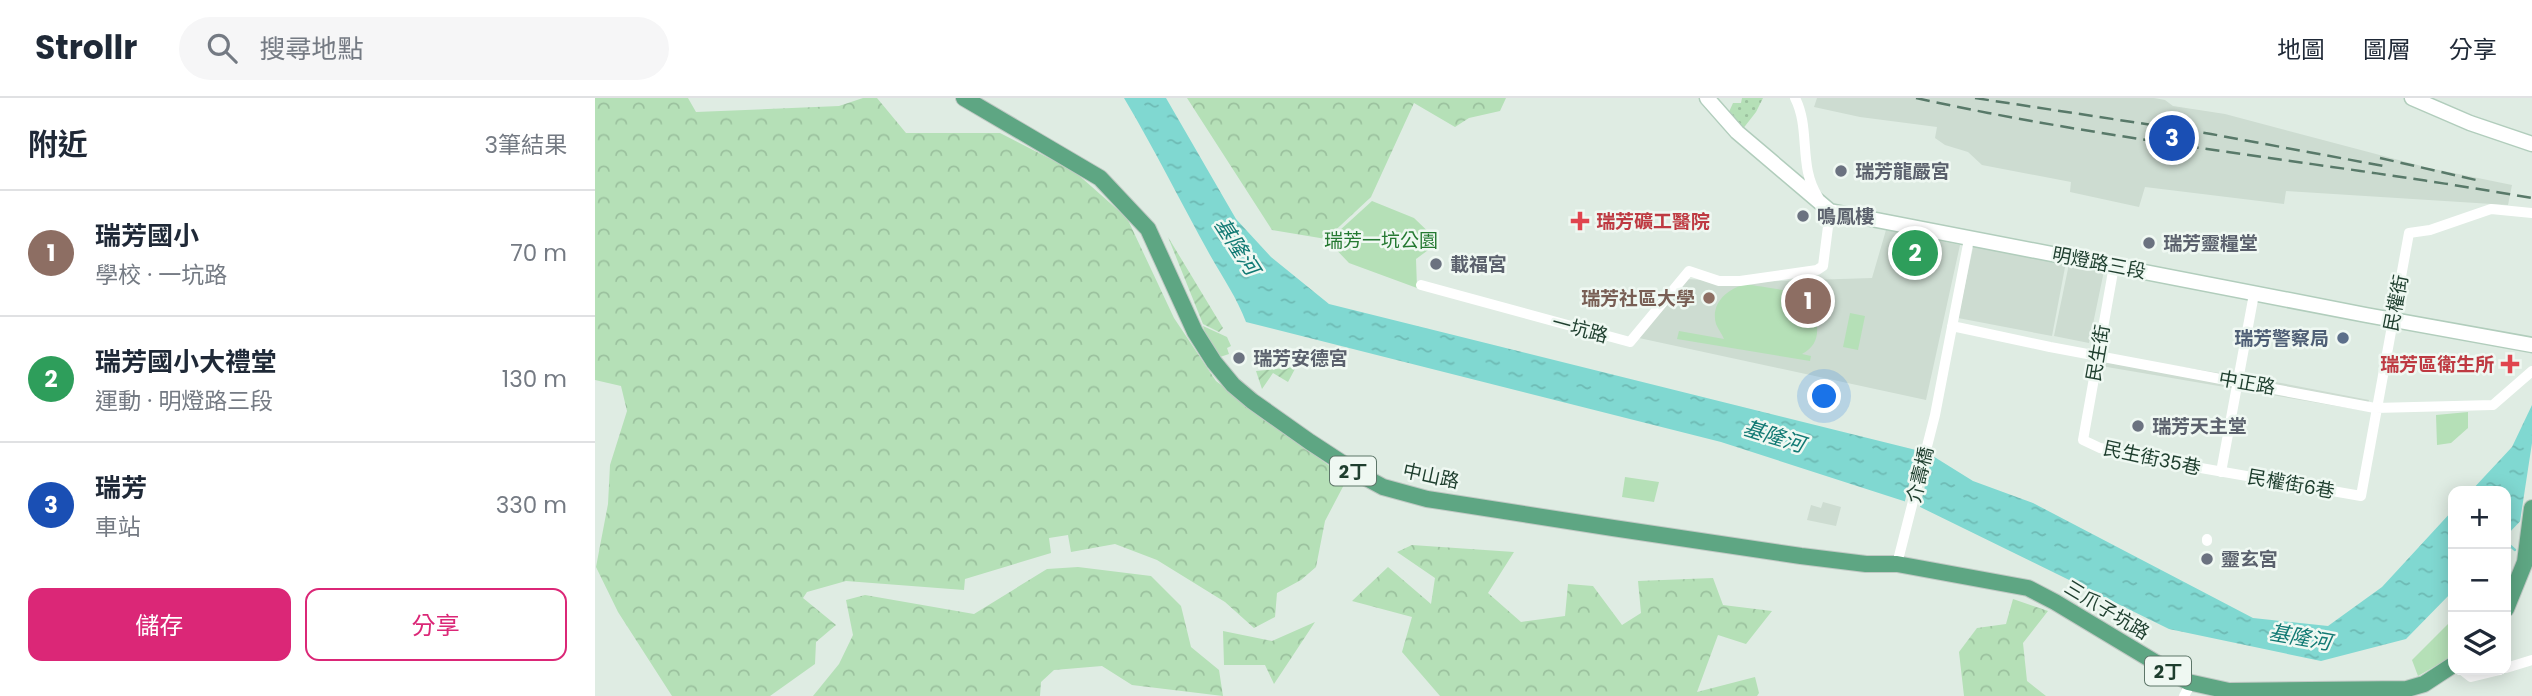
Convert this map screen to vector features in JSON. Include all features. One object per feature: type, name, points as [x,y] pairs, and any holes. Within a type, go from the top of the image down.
[{"type":"main road","name":"中山路","points":[[964,98],[1100,178],[1148,229],[1195,332],[1233,385],[1310,442],[1383,487],[1427,499],[1613,528],[1801,556],[1866,564],[1897,564]]},
{"type":"main road","points":[[2511,599],[2528,563],[2528,532],[2532,508]]},
{"type":"main road","name":"三爪子坑路","points":[[1897,564],[2028,588],[2119,642],[2188,689],[2407,690],[2424,684],[2448,669]]},
{"type":"street","name":"明燈路三段","points":[[1707,98],[1737,132],[1830,211],[2532,345]]},
{"type":"street","points":[[1795,98],[1800,111],[1809,183],[1830,211]]},
{"type":"street","points":[[2412,98],[2470,123],[2532,144]]},
{"type":"street","name":"民權街","points":[[2361,496],[2409,233],[2430,230],[2491,209],[2532,213]]},
{"type":"street","name":"一坑路","points":[[1420,285],[1630,342],[1689,271],[1719,281],[1740,281],[1818,270],[1823,266],[1830,211]]},
{"type":"street","points":[[1952,326],[1969,239]]},
{"type":"street","name":"民生街","points":[[2083,440],[2114,266]]},
{"type":"street","points":[[2221,472],[2254,294]]},
{"type":"street","name":"介壽橋","points":[[1897,564],[1935,415],[1952,326]]},
{"type":"street","name":"中正路","points":[[1952,326],[2375,408],[2493,405],[2532,371]]},
{"type":"street","name":"民生街35巷","points":[[2083,440],[2100,448],[2221,472]]},
{"type":"street","name":"民權街6巷","points":[[2221,472],[2361,496]]},
{"type":"street","points":[[2511,666],[2532,660]]},
{"type":"shaded area","points":[[1817,98],[2154,98],[2165,100],[2173,106],[2225,114],[2429,168],[2512,185],[2508,205],[2286,191],[2284,204],[2145,187],[2139,207],[2070,192],[2071,182],[1982,165],[1968,152],[1945,145],[1935,138],[1937,127],[1860,117],[1814,107]]},
{"type":"shaded area","points":[[1886,230],[1960,245],[1926,400],[1639,338],[1685,279],[1748,282],[1872,278]]},
{"type":"shaded area","points":[[1974,243],[2066,262],[2052,336],[1958,318]]},
{"type":"shaded area","points":[[2069,264],[2104,271],[2089,343],[2054,336]]},
{"type":"shaded area","points":[[2108,355],[2369,400],[2366,411],[2101,366]]},
{"type":"shaded area","points":[[1823,502],[1841,507],[1836,526],[1807,520],[1811,505],[1821,508]]},
{"type":"green space","points":[[595,98],[688,98],[696,112],[839,106],[863,98],[877,98],[906,133],[1000,133],[1074,171],[1127,218],[1174,318],[1216,381],[1347,479],[1325,521],[1316,567],[1301,580],[1277,593],[1275,617],[1254,628],[1225,602],[1157,560],[1115,544],[1071,552],[1068,535],[1049,538],[1051,553],[965,579],[964,590],[846,581],[807,592],[803,598],[836,625],[816,642],[815,664],[770,696],[672,696],[618,612],[596,567],[608,504],[610,465],[627,411],[621,386],[595,380]]},
{"type":"green space","points":[[1187,98],[1506,98],[1500,111],[1469,118],[1455,127],[1414,103],[1371,197],[1326,239],[1272,230]]},
{"type":"green space","points":[[1742,98],[1763,98],[1742,130],[1728,114],[1733,103],[1741,103]]},
{"type":"green space","name":"瑞芳一坑公園","points":[[1372,201],[1414,218],[1439,242],[1416,259],[1417,288],[1349,263],[1328,241]]},
{"type":"green space","points":[[1168,237],[1223,328],[1219,332],[1203,324]]},
{"type":"green space","points":[[1747,284],[1792,292],[1809,301],[1816,317],[1817,335],[1810,348],[1802,354],[1811,356],[1810,361],[1677,339],[1679,331],[1724,339],[1716,324],[1718,303],[1733,289]]},
{"type":"green space","points":[[1850,313],[1865,316],[1858,350],[1843,347]]},
{"type":"green space","points":[[1203,326],[1227,337],[1231,346],[1227,348],[1229,354],[1220,357],[1207,339]]},
{"type":"green space","points":[[1296,367],[1288,382],[1273,373],[1262,389],[1256,371]]},
{"type":"green space","points":[[2468,412],[2468,428],[2451,443],[2437,445],[2436,415]]},
{"type":"green space","points":[[1625,477],[1659,482],[1654,502],[1622,497]]},
{"type":"green space","points":[[1412,545],[1514,552],[1488,593],[1521,622],[1565,616],[1568,584],[1593,586],[1622,625],[1641,613],[1638,581],[1713,578],[1723,605],[1772,611],[1746,644],[1718,635],[1697,692],[1755,677],[1759,693],[1757,696],[1440,696],[1402,652],[1412,617],[1352,601],[1388,567],[1431,604],[1435,578],[1397,552]]},
{"type":"green space","points":[[1078,567],[1151,576],[1181,606],[1191,647],[1219,670],[1223,696],[1132,685],[1102,666],[1054,670],[1041,682],[1040,696],[813,696],[839,664],[853,635],[846,600],[865,595],[974,614],[1047,569]]},
{"type":"green space","points":[[2013,599],[2048,611],[2023,643],[2027,681],[2046,696],[1964,696],[1959,652],[1977,628],[2006,624]]},
{"type":"green space","points":[[1315,622],[1274,684],[1265,665],[1224,665],[1223,631],[1272,641]]},
{"type":"green space","points":[[2448,624],[2448,659],[2418,676],[2412,660]]},
{"type":"water","name":"基隆河","points":[[1124,98],[1166,98],[1236,219],[1271,257],[1329,304],[1928,453],[1973,481],[2033,503],[2253,618],[2328,626],[2382,587],[2448,515],[2448,596],[2406,639],[2321,661],[2169,629],[1916,505],[1721,442],[1246,322]]},
{"type":"water","points":[[2532,405],[2532,509],[2511,531],[2511,486],[2476,486],[2512,447]]},
{"type":"pier","points":[[2532,443],[2532,514],[2519,528]]},
{"type":"pier","points":[[1918,447],[1933,452],[1919,511],[1904,505]]},
{"type":"waterway","points":[[2511,546],[2515,550]]},
{"type":"railway","points":[[1916,98],[2069,128],[2532,198]]},
{"type":"railway","points":[[1975,98],[2211,134],[2389,167]]},
{"type":"railway","points":[[2380,158],[2476,180]]},
{"type":"place","name":"瑞芳","points":[[2172,138]]},
{"type":"place","name":"瑞芳龍嚴宮","points":[[1841,171]]},
{"type":"place","name":"鳴鳳樓","points":[[1803,216]]},
{"type":"place","name":"瑞芳礦工醫院","points":[[1580,221]]},
{"type":"place","name":"瑞芳靈糧堂","points":[[2149,243]]},
{"type":"place","name":"瑞芳國小大禮堂","points":[[1915,253]]},
{"type":"place","name":"載福宮","points":[[1436,264]]},
{"type":"place","name":"瑞芳社區大學","points":[[1709,298]]},
{"type":"place","name":"瑞芳國小","points":[[1808,301]]},
{"type":"place","name":"瑞芳警察局","points":[[2343,338]]},
{"type":"place","name":"瑞芳安德宮","points":[[1239,358]]},
{"type":"place","name":"瑞芳區衛生所","points":[[2510,364]]},
{"type":"place","name":"瑞芳天主堂","points":[[2138,426]]},
{"type":"place","name":"靈玄宮","points":[[2207,559]]}]
